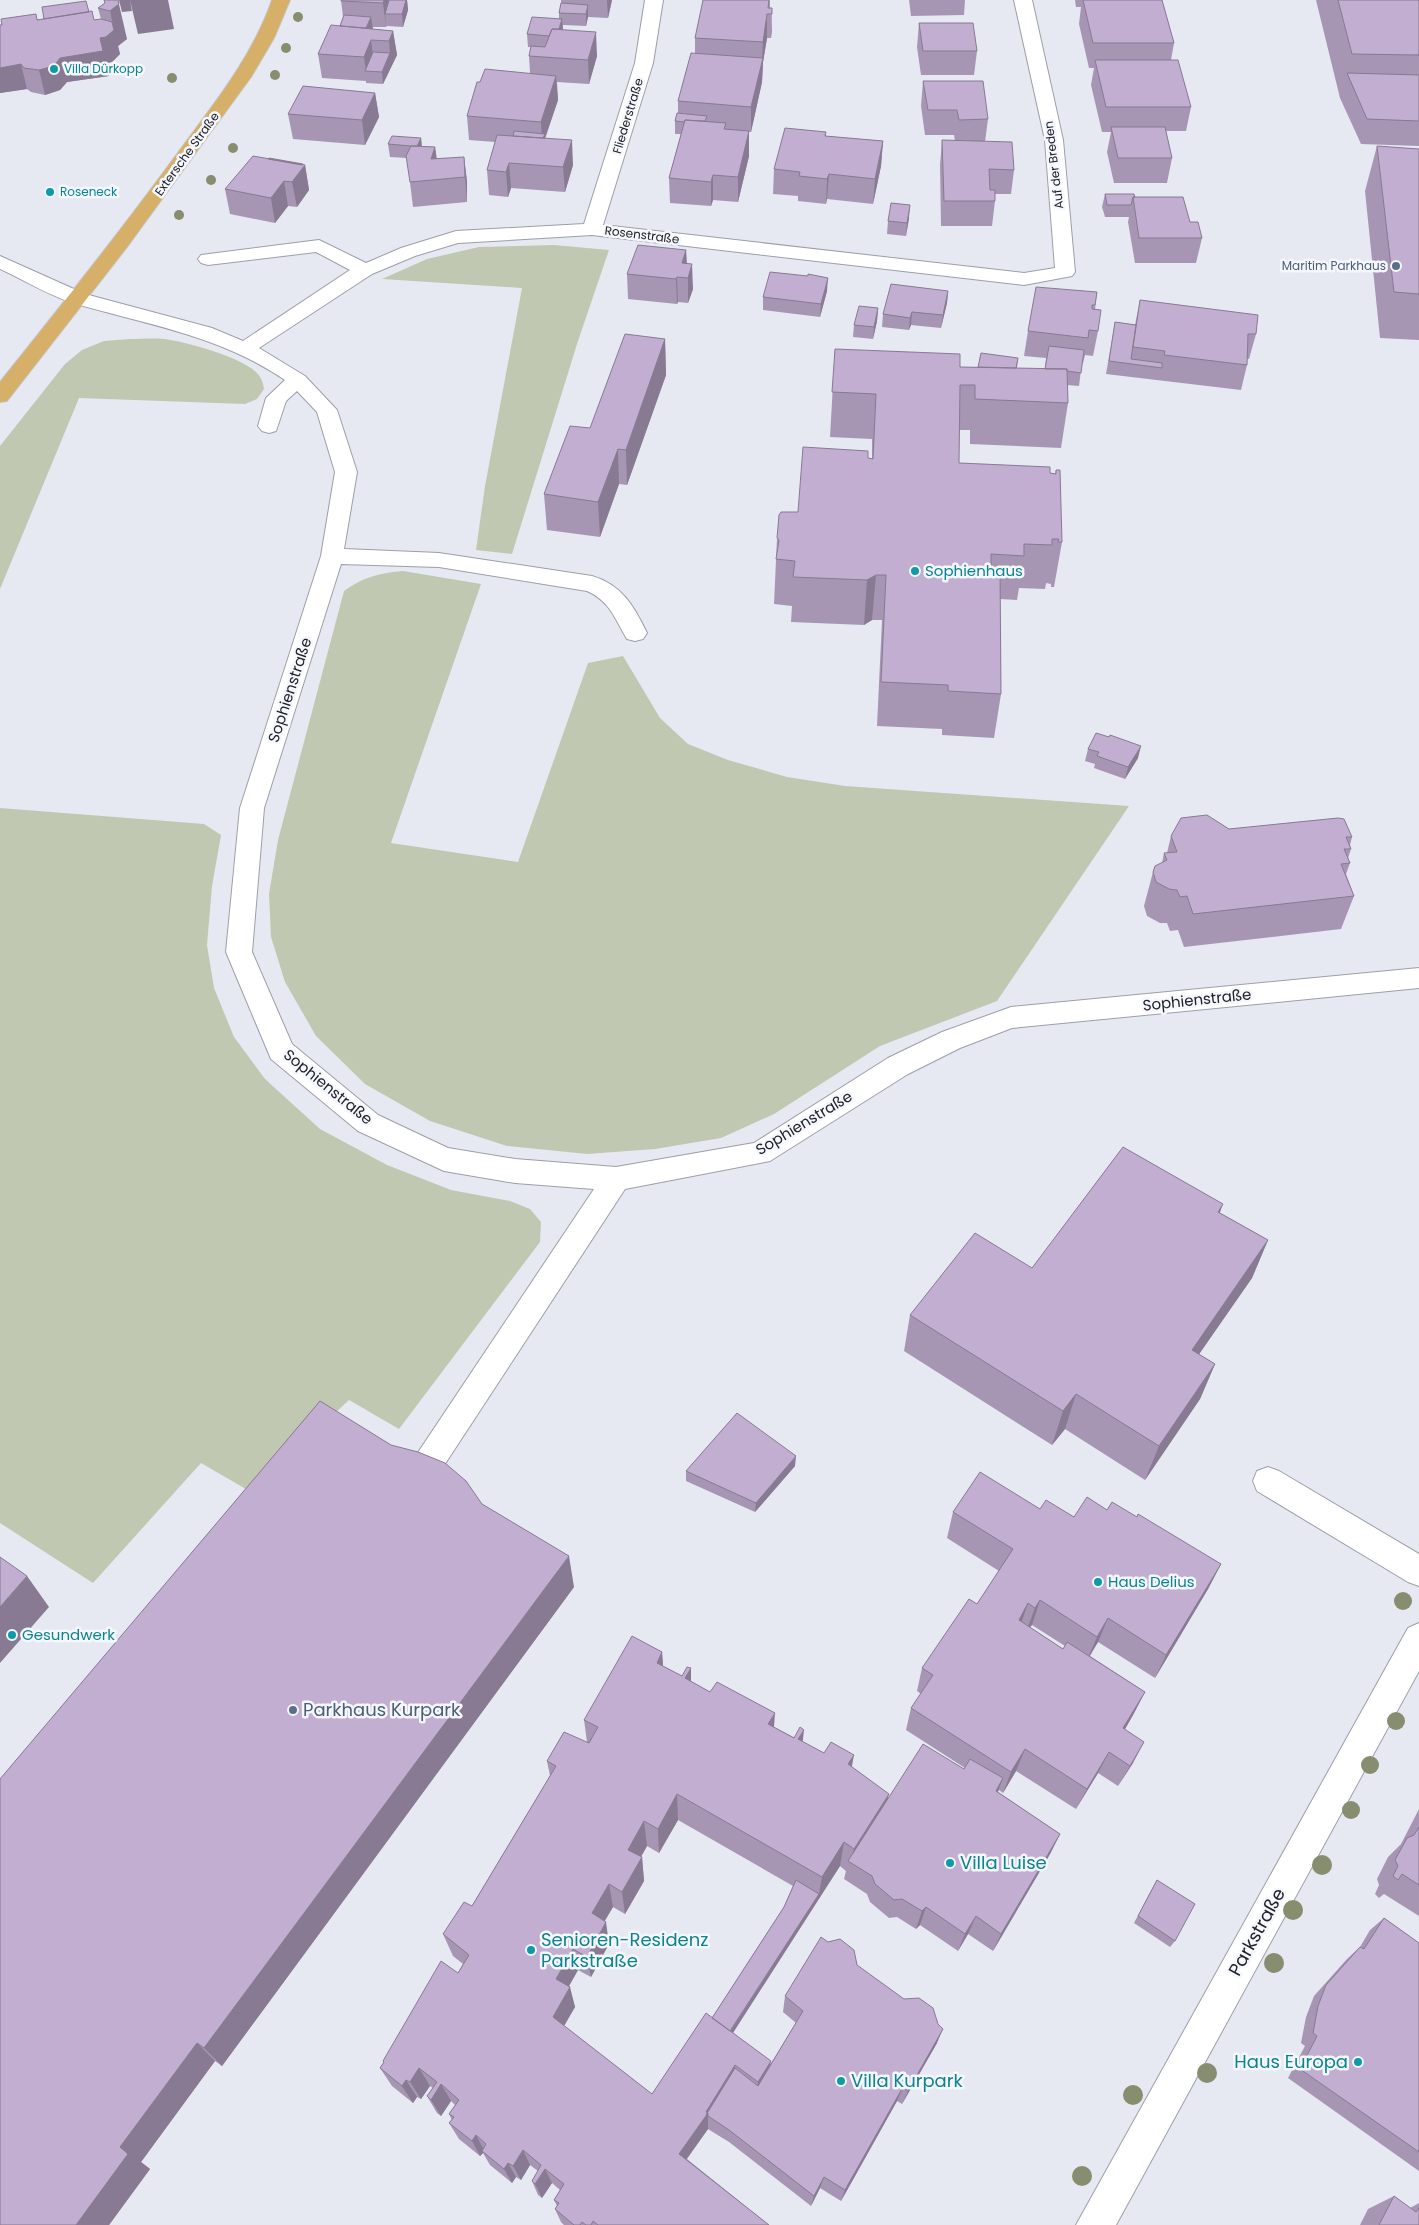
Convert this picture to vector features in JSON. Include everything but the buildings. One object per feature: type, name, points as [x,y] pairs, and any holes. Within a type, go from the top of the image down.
[{"type":"main road","name":"Extersche Straße","points":[[0,396],[78,298],[221,107],[277,15],[281,0]]},
{"type":"street","name":"Fliederstraße","points":[[592,229],[644,63],[654,0]]},
{"type":"street","name":"Auf der Breden","points":[[1023,0],[1054,140],[1066,272]]},
{"type":"street","name":"Rosenstraße","points":[[246,349],[344,282],[365,270],[408,252],[456,237],[592,229],[1024,278],[1066,272]]},
{"type":"street","points":[[208,259],[319,246],[365,270]]},
{"type":"street","name":"Sophienstraße","points":[[0,262],[78,298],[205,332],[246,349],[276,365],[298,380],[327,410],[346,472],[332,556],[252,808],[239,952],[281,1051],[368,1123],[444,1159],[515,1171],[616,1179],[760,1153],[898,1066],[951,1040],[1011,1018],[1419,978]]},
{"type":"street","points":[[269,426],[276,398],[298,380]]},
{"type":"street","points":[[332,556],[439,560],[592,584],[609,590],[618,600],[635,633]]},
{"type":"street","points":[[427,1486],[428,1464],[616,1179]]},
{"type":"street","points":[[1268,1482],[1419,1571]]},
{"type":"street","name":"Parkstraße","points":[[1096,2225],[1419,1639]]},
{"type":"green space","points":[[554,245],[609,250],[577,344],[512,554],[476,550],[485,486],[522,288],[382,279],[427,259],[479,247]]},
{"type":"green space","points":[[165,339],[186,343],[226,356],[249,366],[256,372],[262,380],[264,389],[257,399],[245,404],[79,398],[0,589],[0,446],[65,364],[82,350],[104,341]]},
{"type":"green space","points":[[403,571],[481,584],[391,843],[518,862],[588,663],[623,656],[660,718],[688,744],[728,760],[787,777],[845,786],[1129,806],[997,1001],[880,1046],[774,1114],[721,1138],[655,1149],[587,1154],[507,1146],[430,1121],[365,1084],[316,1036],[285,982],[271,937],[269,894],[278,840],[344,591],[372,576]]},
{"type":"green space","points":[[0,808],[204,824],[221,835],[212,886],[207,945],[214,988],[234,1037],[265,1079],[320,1129],[387,1165],[451,1190],[510,1201],[530,1209],[541,1222],[540,1242],[399,1429],[349,1400],[251,1492],[201,1463],[93,1583],[0,1523]]},
{"type":"place","name":"Villa Dürkopp","points":[[54,69]]},
{"type":"place","name":"Roseneck","points":[[50,192]]},
{"type":"place","name":"Maritim Parkhaus","points":[[1396,266]]},
{"type":"place","name":"Sophienhaus","points":[[915,571]]},
{"type":"place","name":"Haus Delius","points":[[1098,1582]]},
{"type":"place","name":"Gesundwerk","points":[[12,1635]]},
{"type":"place","name":"Parkhaus Kurpark","points":[[293,1710]]},
{"type":"place","name":"Villa Luise","points":[[950,1863]]},
{"type":"place","name":"Senioren-Residenz Parkstraße","points":[[531,1950]]},
{"type":"place","name":"Haus Europa","points":[[1358,2062]]},
{"type":"place","name":"Villa Kurpark","points":[[841,2081]]}]
